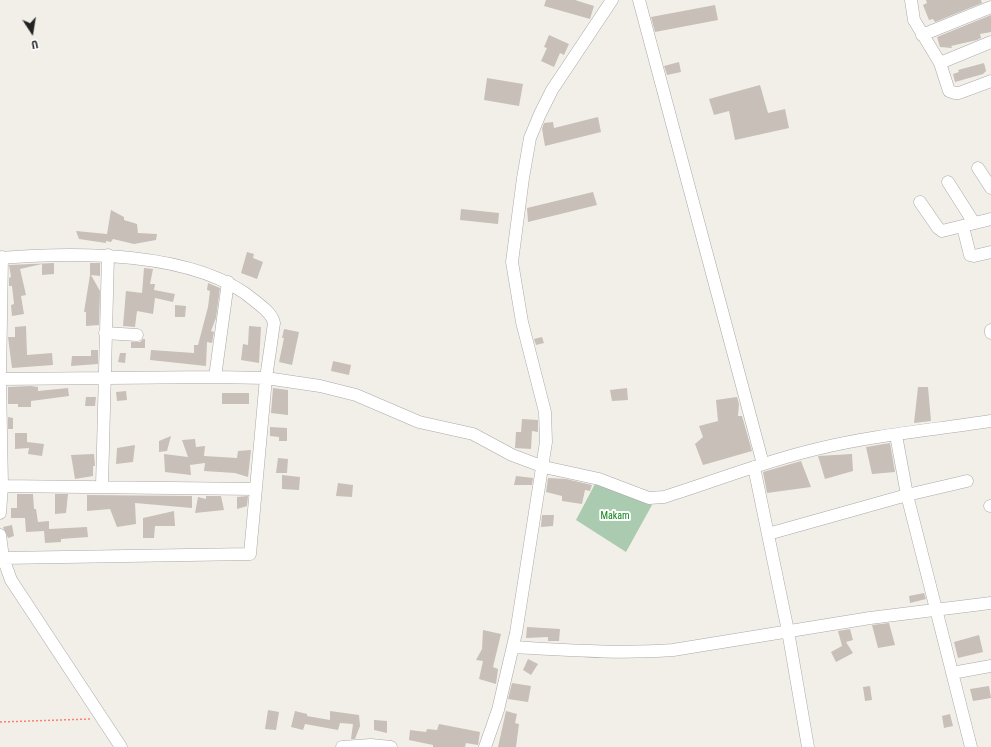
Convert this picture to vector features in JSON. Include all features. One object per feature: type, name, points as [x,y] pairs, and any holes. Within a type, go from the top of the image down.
[{"type":"street","points":[[485,747],[498,710],[513,647],[544,467],[546,442],[545,412],[522,322],[512,262],[523,178],[530,138],[552,90],[612,0]]},
{"type":"street","points":[[639,0],[758,466],[768,534],[788,631],[808,747]]},
{"type":"street","points":[[913,1],[914,20],[940,63],[947,88],[952,93],[959,93],[991,81]]},
{"type":"street","points":[[922,35],[991,7]]},
{"type":"street","points":[[940,63],[991,42]]},
{"type":"street","points":[[978,168],[991,188]]},
{"type":"street","points":[[948,182],[974,223]]},
{"type":"street","points":[[920,202],[940,230],[946,231],[991,218]]},
{"type":"street","points":[[964,232],[970,255],[974,256],[991,252]]},
{"type":"street","points":[[102,486],[106,379],[105,333],[108,255]]},
{"type":"street","points":[[0,513],[2,486],[0,380],[1,257],[108,255],[167,264],[228,282],[248,295],[270,314],[274,320],[266,378],[250,554],[3,558]]},
{"type":"street","points":[[215,377],[228,282]]},
{"type":"street","points":[[105,333],[138,335]]},
{"type":"street","points":[[0,380],[215,377],[266,378],[337,389],[420,422],[473,434],[512,455],[544,467],[599,479],[653,499],[664,497],[758,466],[819,448],[991,421]]},
{"type":"street","points":[[896,435],[907,495],[971,747]]},
{"type":"street","points":[[768,534],[907,495],[967,481]]},
{"type":"street","points":[[2,486],[256,489]]},
{"type":"street","points":[[0,535],[3,558],[11,580],[121,747]]},
{"type":"street","points":[[513,647],[642,652],[673,650],[936,608],[991,602]]},
{"type":"street","points":[[952,673],[991,666]]},
{"type":"street","points":[[342,747],[391,747]]},
{"type":"path","points":[[0,722],[102,718]]},
{"type":"green space","name":"Makam","points":[[596,482],[652,505],[626,552],[576,520]]},
{"type":"building","points":[[546,0],[575,0],[594,6],[590,19],[544,6]]},
{"type":"building","points":[[926,0],[981,0],[982,3],[935,22],[933,19],[929,20],[923,5],[927,3]]},
{"type":"building","points":[[715,5],[718,20],[655,32],[651,17]]},
{"type":"building","points":[[991,15],[991,32],[980,34],[981,38],[977,40],[951,46],[952,48],[940,47],[937,37]]},
{"type":"building","points":[[549,35],[569,44],[564,55],[560,53],[554,67],[541,61],[547,48],[544,47]]},
{"type":"building","points":[[679,62],[681,72],[667,75],[664,66]]},
{"type":"building","points":[[984,63],[986,71],[983,74],[955,82],[953,74],[959,72],[958,70]]},
{"type":"building","points":[[487,78],[523,84],[519,106],[484,100]]},
{"type":"building","points":[[760,85],[768,113],[785,109],[789,128],[735,140],[729,111],[714,115],[709,99]]},
{"type":"building","points":[[598,117],[601,132],[545,146],[542,129],[544,123],[553,122],[554,128]]},
{"type":"building","points":[[593,192],[597,205],[528,222],[527,208]]},
{"type":"building","points":[[461,209],[499,213],[498,224],[460,220]]},
{"type":"building","points":[[111,210],[124,217],[124,220],[137,224],[138,233],[157,234],[156,240],[134,244],[113,239],[111,242],[106,241],[106,243],[79,239],[76,231],[107,234]]},
{"type":"building","points":[[247,252],[254,254],[253,258],[263,262],[257,279],[241,273]]},
{"type":"building","points":[[54,263],[54,274],[42,275],[42,264],[20,269],[26,295],[21,296],[24,314],[12,316],[11,305],[14,304],[12,286],[9,286],[9,278],[11,277],[9,265]]},
{"type":"building","points":[[90,263],[100,263],[100,276],[91,275],[100,291],[99,325],[86,326],[86,312],[84,312],[90,275]]},
{"type":"building","points":[[144,268],[153,269],[150,284],[155,284],[154,290],[175,294],[173,302],[155,298],[153,314],[137,311],[135,327],[123,326],[126,291],[142,293]]},
{"type":"building","points":[[208,283],[220,288],[216,318],[211,331],[214,332],[212,343],[207,342],[206,366],[150,360],[151,350],[194,353],[194,345],[198,345],[208,307],[210,291],[207,290]]},
{"type":"building","points":[[175,305],[186,306],[185,317],[175,317]]},
{"type":"building","points":[[26,326],[27,355],[52,353],[53,365],[12,368],[8,337],[15,337],[15,327]]},
{"type":"building","points":[[249,326],[261,327],[259,363],[241,360],[243,344],[248,345]]},
{"type":"building","points":[[284,329],[299,332],[292,365],[279,362],[284,338],[282,338]]},
{"type":"building","points":[[542,337],[544,343],[536,345],[534,339]]},
{"type":"building","points":[[145,339],[145,348],[131,348],[131,342],[140,342]]},
{"type":"building","points":[[91,350],[98,350],[98,364],[71,366],[72,356],[91,356]]},
{"type":"building","points":[[120,353],[126,353],[125,363],[118,362]]},
{"type":"building","points":[[333,361],[351,365],[349,375],[331,371]]},
{"type":"building","points":[[8,387],[38,387],[38,391],[68,388],[69,396],[31,401],[31,407],[18,407],[18,404],[8,404]]},
{"type":"building","points":[[918,387],[928,387],[931,421],[914,423]]},
{"type":"building","points":[[273,388],[288,390],[288,415],[271,413]]},
{"type":"building","points":[[627,388],[628,400],[612,401],[610,390]]},
{"type":"building","points":[[126,391],[127,400],[117,401],[116,392]]},
{"type":"building","points":[[222,393],[249,393],[249,404],[222,404]]},
{"type":"building","points":[[86,397],[96,397],[95,406],[85,406]]},
{"type":"building","points":[[737,397],[739,404],[738,416],[742,416],[752,451],[703,465],[695,444],[703,437],[699,426],[718,421],[716,400]]},
{"type":"building","points":[[8,417],[13,418],[13,429],[8,429]]},
{"type":"building","points":[[522,419],[538,420],[538,432],[532,431],[531,449],[515,448],[516,432],[521,432]]},
{"type":"building","points":[[270,427],[287,428],[287,441],[279,441],[279,437],[270,436]]},
{"type":"building","points":[[15,433],[27,433],[27,442],[44,444],[42,456],[28,454],[29,448],[15,449]]},
{"type":"building","points":[[171,436],[167,451],[159,452],[159,441]]},
{"type":"building","points":[[195,439],[196,447],[205,446],[204,456],[237,458],[238,451],[251,450],[248,477],[235,473],[204,471],[205,463],[190,465],[191,475],[165,472],[164,454],[188,457],[182,440]]},
{"type":"building","points":[[890,443],[895,472],[872,474],[866,447]]},
{"type":"building","points":[[135,445],[133,462],[116,464],[117,448]]},
{"type":"building","points":[[94,454],[95,466],[93,466],[93,476],[75,479],[71,455]]},
{"type":"building","points":[[852,454],[853,471],[825,479],[818,456]]},
{"type":"building","points":[[278,458],[288,459],[287,473],[276,473]]},
{"type":"building","points":[[801,461],[811,487],[767,493],[763,472]]},
{"type":"building","points":[[282,475],[300,477],[299,490],[282,489]]},
{"type":"building","points":[[516,476],[533,478],[532,485],[514,485]]},
{"type":"building","points":[[548,478],[566,479],[592,485],[590,491],[585,490],[582,504],[562,501],[562,496],[546,492]]},
{"type":"building","points":[[338,483],[353,485],[352,497],[336,496]]},
{"type":"building","points":[[17,494],[33,494],[34,509],[36,509],[38,522],[49,521],[49,529],[87,527],[88,537],[61,539],[61,542],[45,543],[44,531],[26,532],[25,518],[11,518],[11,508],[17,508]]},
{"type":"building","points":[[55,494],[68,494],[66,513],[55,514]]},
{"type":"building","points":[[87,495],[192,496],[192,508],[135,503],[136,524],[117,527],[110,509],[87,511]]},
{"type":"building","points":[[206,496],[221,496],[224,510],[195,513],[198,497],[206,499]]},
{"type":"building","points":[[248,496],[247,506],[237,509],[237,497]]},
{"type":"building","points":[[174,511],[175,526],[155,526],[154,538],[143,538],[143,518]]},
{"type":"building","points":[[542,515],[554,515],[553,526],[541,527]]},
{"type":"building","points":[[12,525],[14,536],[8,538],[3,527]]},
{"type":"building","points":[[924,593],[926,599],[910,603],[909,596]]},
{"type":"building","points":[[889,623],[895,645],[878,648],[872,625]]},
{"type":"building","points":[[527,627],[560,629],[559,641],[548,641],[548,637],[526,638]]},
{"type":"building","points":[[850,629],[853,640],[846,642],[853,653],[836,662],[831,652],[842,646],[838,631]]},
{"type":"building","points":[[483,630],[501,634],[493,667],[498,669],[496,684],[479,679],[483,661],[476,660],[482,649]]},
{"type":"building","points":[[979,635],[983,652],[958,658],[954,642]]},
{"type":"building","points":[[528,659],[538,664],[531,675],[523,670]]},
{"type":"building","points":[[512,683],[531,686],[528,702],[508,699]]},
{"type":"building","points":[[870,686],[872,700],[865,701],[863,687]]},
{"type":"building","points":[[989,686],[991,698],[973,701],[970,689]]},
{"type":"building","points":[[268,710],[279,712],[276,730],[265,729]]},
{"type":"building","points":[[295,711],[307,714],[307,716],[330,720],[330,711],[359,715],[360,726],[355,739],[351,739],[353,724],[340,723],[338,730],[305,724],[303,730],[291,727]]},
{"type":"building","points":[[506,711],[517,714],[515,723],[519,724],[516,747],[498,747]]},
{"type":"building","points":[[950,714],[953,726],[944,728],[942,716]]},
{"type":"building","points":[[374,720],[387,721],[387,733],[374,730]]},
{"type":"building","points":[[439,724],[480,732],[478,745],[466,743],[465,747],[433,747],[433,745],[409,740],[410,730],[426,732],[427,729],[437,730]]}]
